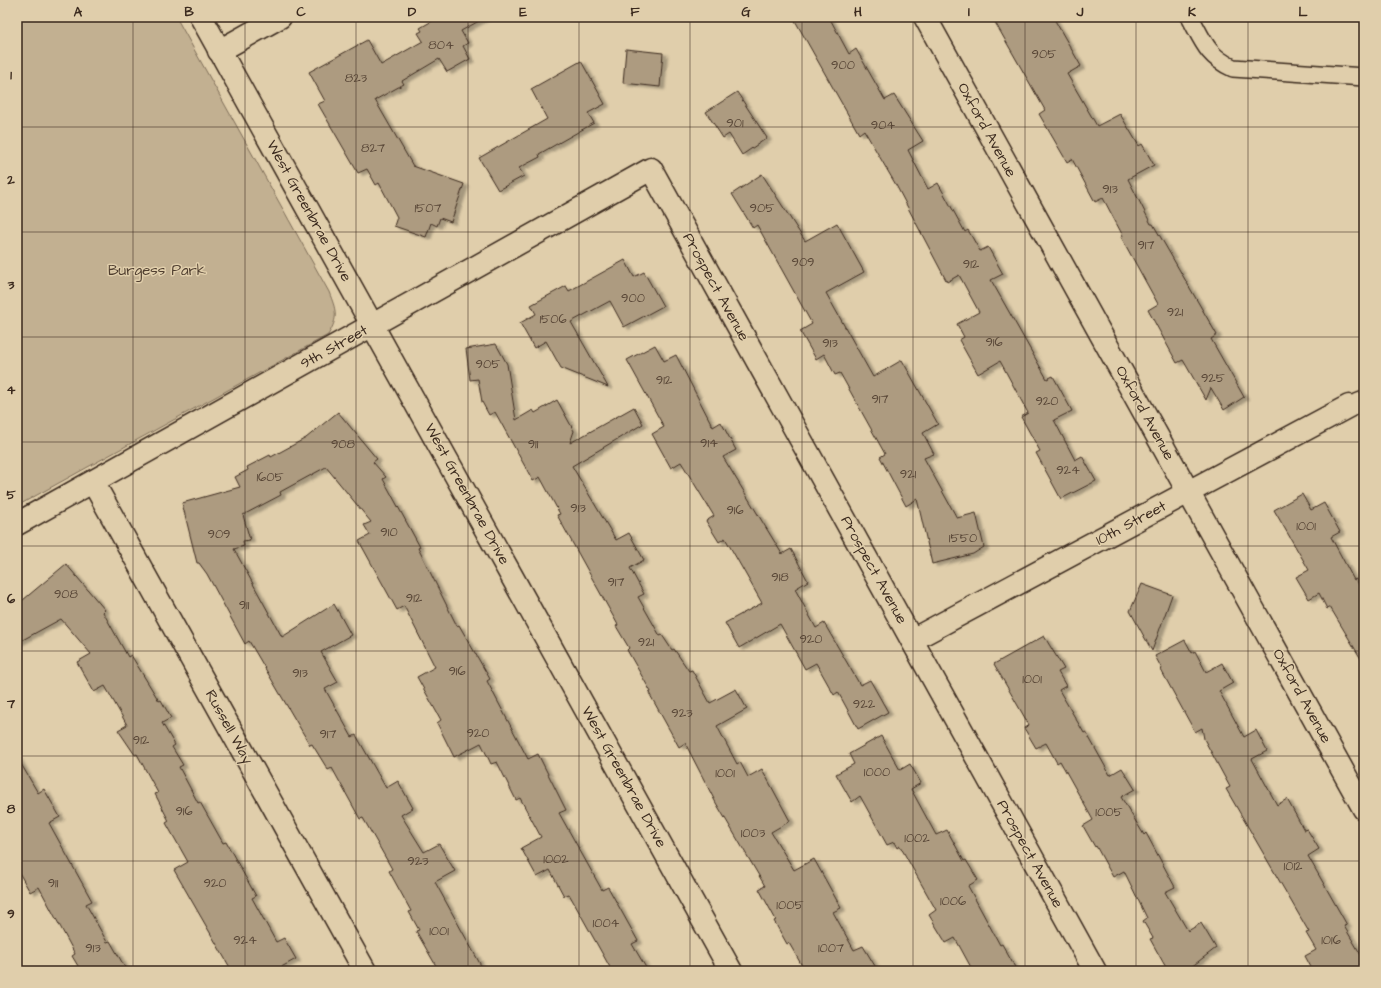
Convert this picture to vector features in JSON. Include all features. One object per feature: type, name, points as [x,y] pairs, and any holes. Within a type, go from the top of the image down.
[{"type":"street","name":"West Greenbrae Drive","points":[[201,17],[731,971]]},
{"type":"street","points":[[219,51],[280,17]]},
{"type":"street","name":"Oxford Avenue","points":[[925,17],[1364,809]]},
{"type":"street","name":"9th Street","points":[[17,524],[652,170]]},
{"type":"street","name":"Prospect Avenue","points":[[652,170],[1095,971]]},
{"type":"street","name":"10th Street","points":[[912,640],[1356,403]]},
{"type":"street","name":"Russell Way","points":[[93,482],[365,971]]},
{"type":"lane","points":[[1190,17],[1209,52],[1219,62],[1233,68],[1364,77]]},
{"type":"green space","name":"Burgess Park","points":[[17,17],[176,17],[329,292],[335,309],[335,318],[328,335],[17,506]]},
{"type":"building","points":[[439,17],[486,17],[461,31],[468,43],[463,46],[470,59],[447,72],[439,59],[402,81],[404,84],[375,100],[413,166],[464,184],[451,222],[440,218],[437,226],[431,223],[426,237],[394,226],[397,217],[379,183],[376,185],[367,169],[358,173],[318,104],[325,101],[309,72],[367,40],[381,65],[423,41],[418,33],[422,31],[420,28]]},
{"type":"building","points":[[793,17],[829,17],[849,54],[856,49],[885,100],[894,95],[923,141],[908,150],[928,189],[938,183],[965,232],[968,230],[980,251],[988,247],[1003,274],[991,280],[1047,379],[1053,376],[1072,411],[1054,420],[1075,460],[1082,456],[1096,481],[1061,499],[1036,453],[1040,451],[1021,417],[1028,413],[1000,361],[978,374],[959,340],[964,337],[957,324],[979,312],[959,275],[947,282],[896,185],[864,130],[859,134]]},
{"type":"building","points":[[992,17],[1053,17],[1081,66],[1067,74],[1097,126],[1120,114],[1139,146],[1142,144],[1154,165],[1128,179],[1151,224],[1153,224],[1217,335],[1211,339],[1244,397],[1224,410],[1211,388],[1206,400],[1183,360],[1177,363],[1148,310],[1158,304],[1121,237],[1123,236],[1103,198],[1095,202],[1072,159],[1067,162],[1039,114],[1045,110]]},
{"type":"building","points":[[626,49],[663,53],[660,87],[623,83]]},
{"type":"building","points":[[581,61],[605,104],[588,113],[594,123],[539,154],[540,157],[519,168],[524,176],[498,190],[479,158],[547,119],[531,89]]},
{"type":"building","points":[[737,92],[767,138],[742,155],[729,134],[723,138],[706,112]]},
{"type":"building","points":[[762,174],[805,241],[837,223],[864,272],[826,293],[873,377],[902,360],[938,424],[923,433],[934,454],[924,458],[957,518],[976,513],[984,547],[973,554],[932,564],[917,499],[906,506],[880,457],[885,454],[840,373],[835,375],[824,354],[816,359],[800,331],[812,324],[757,225],[753,228],[732,194]]},
{"type":"building","points":[[625,260],[634,277],[644,272],[663,306],[624,327],[610,301],[571,322],[608,387],[561,368],[546,341],[534,348],[520,323],[536,314],[531,305],[566,286],[569,291]]},
{"type":"building","points":[[496,344],[507,364],[516,420],[533,410],[535,413],[557,400],[574,431],[570,443],[634,407],[643,424],[572,466],[616,540],[629,533],[644,560],[630,568],[644,594],[638,597],[660,636],[662,635],[672,650],[674,649],[689,671],[692,670],[710,703],[736,689],[747,709],[717,726],[737,764],[740,762],[748,777],[762,769],[790,821],[771,832],[794,870],[814,859],[841,908],[833,912],[854,950],[863,946],[878,971],[805,971],[789,943],[787,944],[759,889],[765,886],[716,803],[685,743],[679,747],[649,693],[651,692],[627,650],[629,648],[616,626],[618,625],[557,515],[560,514],[540,477],[533,481],[495,412],[489,415],[482,402],[478,379],[470,380],[466,349]]},
{"type":"building","points":[[655,345],[664,361],[676,355],[713,427],[721,422],[736,450],[723,457],[782,554],[791,549],[808,581],[795,589],[816,628],[824,623],[860,685],[870,680],[888,712],[858,729],[838,692],[834,695],[816,663],[805,669],[780,624],[739,648],[725,623],[762,603],[725,538],[719,542],[706,521],[714,516],[681,462],[671,468],[652,434],[664,427],[627,360]]},
{"type":"building","points":[[338,412],[377,459],[373,462],[386,477],[383,479],[420,547],[418,548],[457,626],[459,625],[490,679],[487,681],[528,759],[538,754],[566,810],[559,813],[602,890],[608,887],[638,941],[632,944],[648,971],[612,971],[569,894],[564,896],[550,870],[537,877],[521,848],[541,837],[520,798],[516,800],[497,762],[491,764],[481,743],[454,757],[437,723],[441,720],[417,677],[435,667],[404,606],[397,610],[359,541],[370,535],[364,525],[371,522],[326,467],[280,492],[281,495],[243,515],[250,540],[243,541],[244,546],[234,549],[282,637],[334,604],[351,635],[321,652],[338,682],[325,689],[352,737],[356,735],[386,788],[398,781],[413,808],[401,815],[424,852],[439,844],[455,871],[435,882],[484,971],[439,971],[416,931],[419,930],[409,912],[411,911],[389,871],[392,869],[363,818],[360,819],[332,768],[328,770],[312,744],[310,745],[249,641],[245,644],[207,574],[199,563],[197,563],[182,503],[240,487],[235,477],[248,470],[247,467],[270,455],[271,457],[306,438]]},
{"type":"building","points":[[1302,494],[1311,510],[1324,503],[1340,532],[1331,537],[1354,580],[1356,579],[1364,594],[1364,664],[1330,607],[1327,609],[1319,593],[1309,599],[1296,577],[1309,570],[1274,510]]},
{"type":"building","points":[[66,564],[105,610],[103,612],[128,657],[131,655],[159,701],[161,700],[171,718],[162,723],[175,745],[172,747],[183,765],[179,767],[198,803],[200,802],[223,843],[226,842],[256,896],[252,898],[276,942],[284,938],[296,959],[274,971],[232,971],[174,870],[188,862],[166,823],[169,821],[155,794],[158,793],[137,754],[135,755],[118,730],[127,725],[105,686],[94,692],[77,662],[91,654],[61,619],[17,643],[17,605]]},
{"type":"building","points":[[1142,584],[1172,595],[1152,651],[1130,611]]},
{"type":"building","points":[[1044,636],[1064,669],[1058,672],[1066,686],[1059,690],[1084,733],[1086,732],[1110,775],[1122,768],[1135,789],[1121,797],[1144,835],[1146,833],[1175,887],[1165,892],[1188,931],[1201,923],[1216,948],[1186,971],[1168,971],[1150,939],[1153,938],[1143,921],[1147,918],[1124,871],[1113,877],[1083,826],[1093,820],[1060,761],[1057,763],[1046,743],[1036,748],[1024,728],[1029,725],[994,664]]},
{"type":"building","points":[[1185,640],[1192,653],[1195,651],[1206,672],[1222,663],[1233,683],[1219,691],[1244,737],[1256,730],[1267,751],[1252,759],[1277,805],[1287,799],[1304,830],[1307,829],[1319,849],[1308,856],[1347,925],[1344,926],[1364,960],[1364,971],[1313,971],[1305,956],[1316,950],[1306,933],[1309,932],[1226,789],[1230,787],[1204,739],[1202,728],[1195,732],[1161,670],[1162,669],[1155,656]]},
{"type":"building","points":[[881,736],[900,770],[910,764],[921,783],[911,789],[936,835],[947,830],[964,861],[966,860],[978,880],[968,886],[1000,945],[1002,944],[1017,971],[973,971],[955,938],[946,943],[929,915],[936,910],[900,846],[897,848],[894,842],[887,845],[860,796],[852,802],[836,774],[854,764],[849,754]]},
{"type":"building","points":[[17,757],[38,793],[44,789],[60,817],[49,823],[92,901],[86,904],[107,942],[110,941],[127,971],[81,971],[72,956],[75,954],[39,887],[30,892],[17,869]]}]
